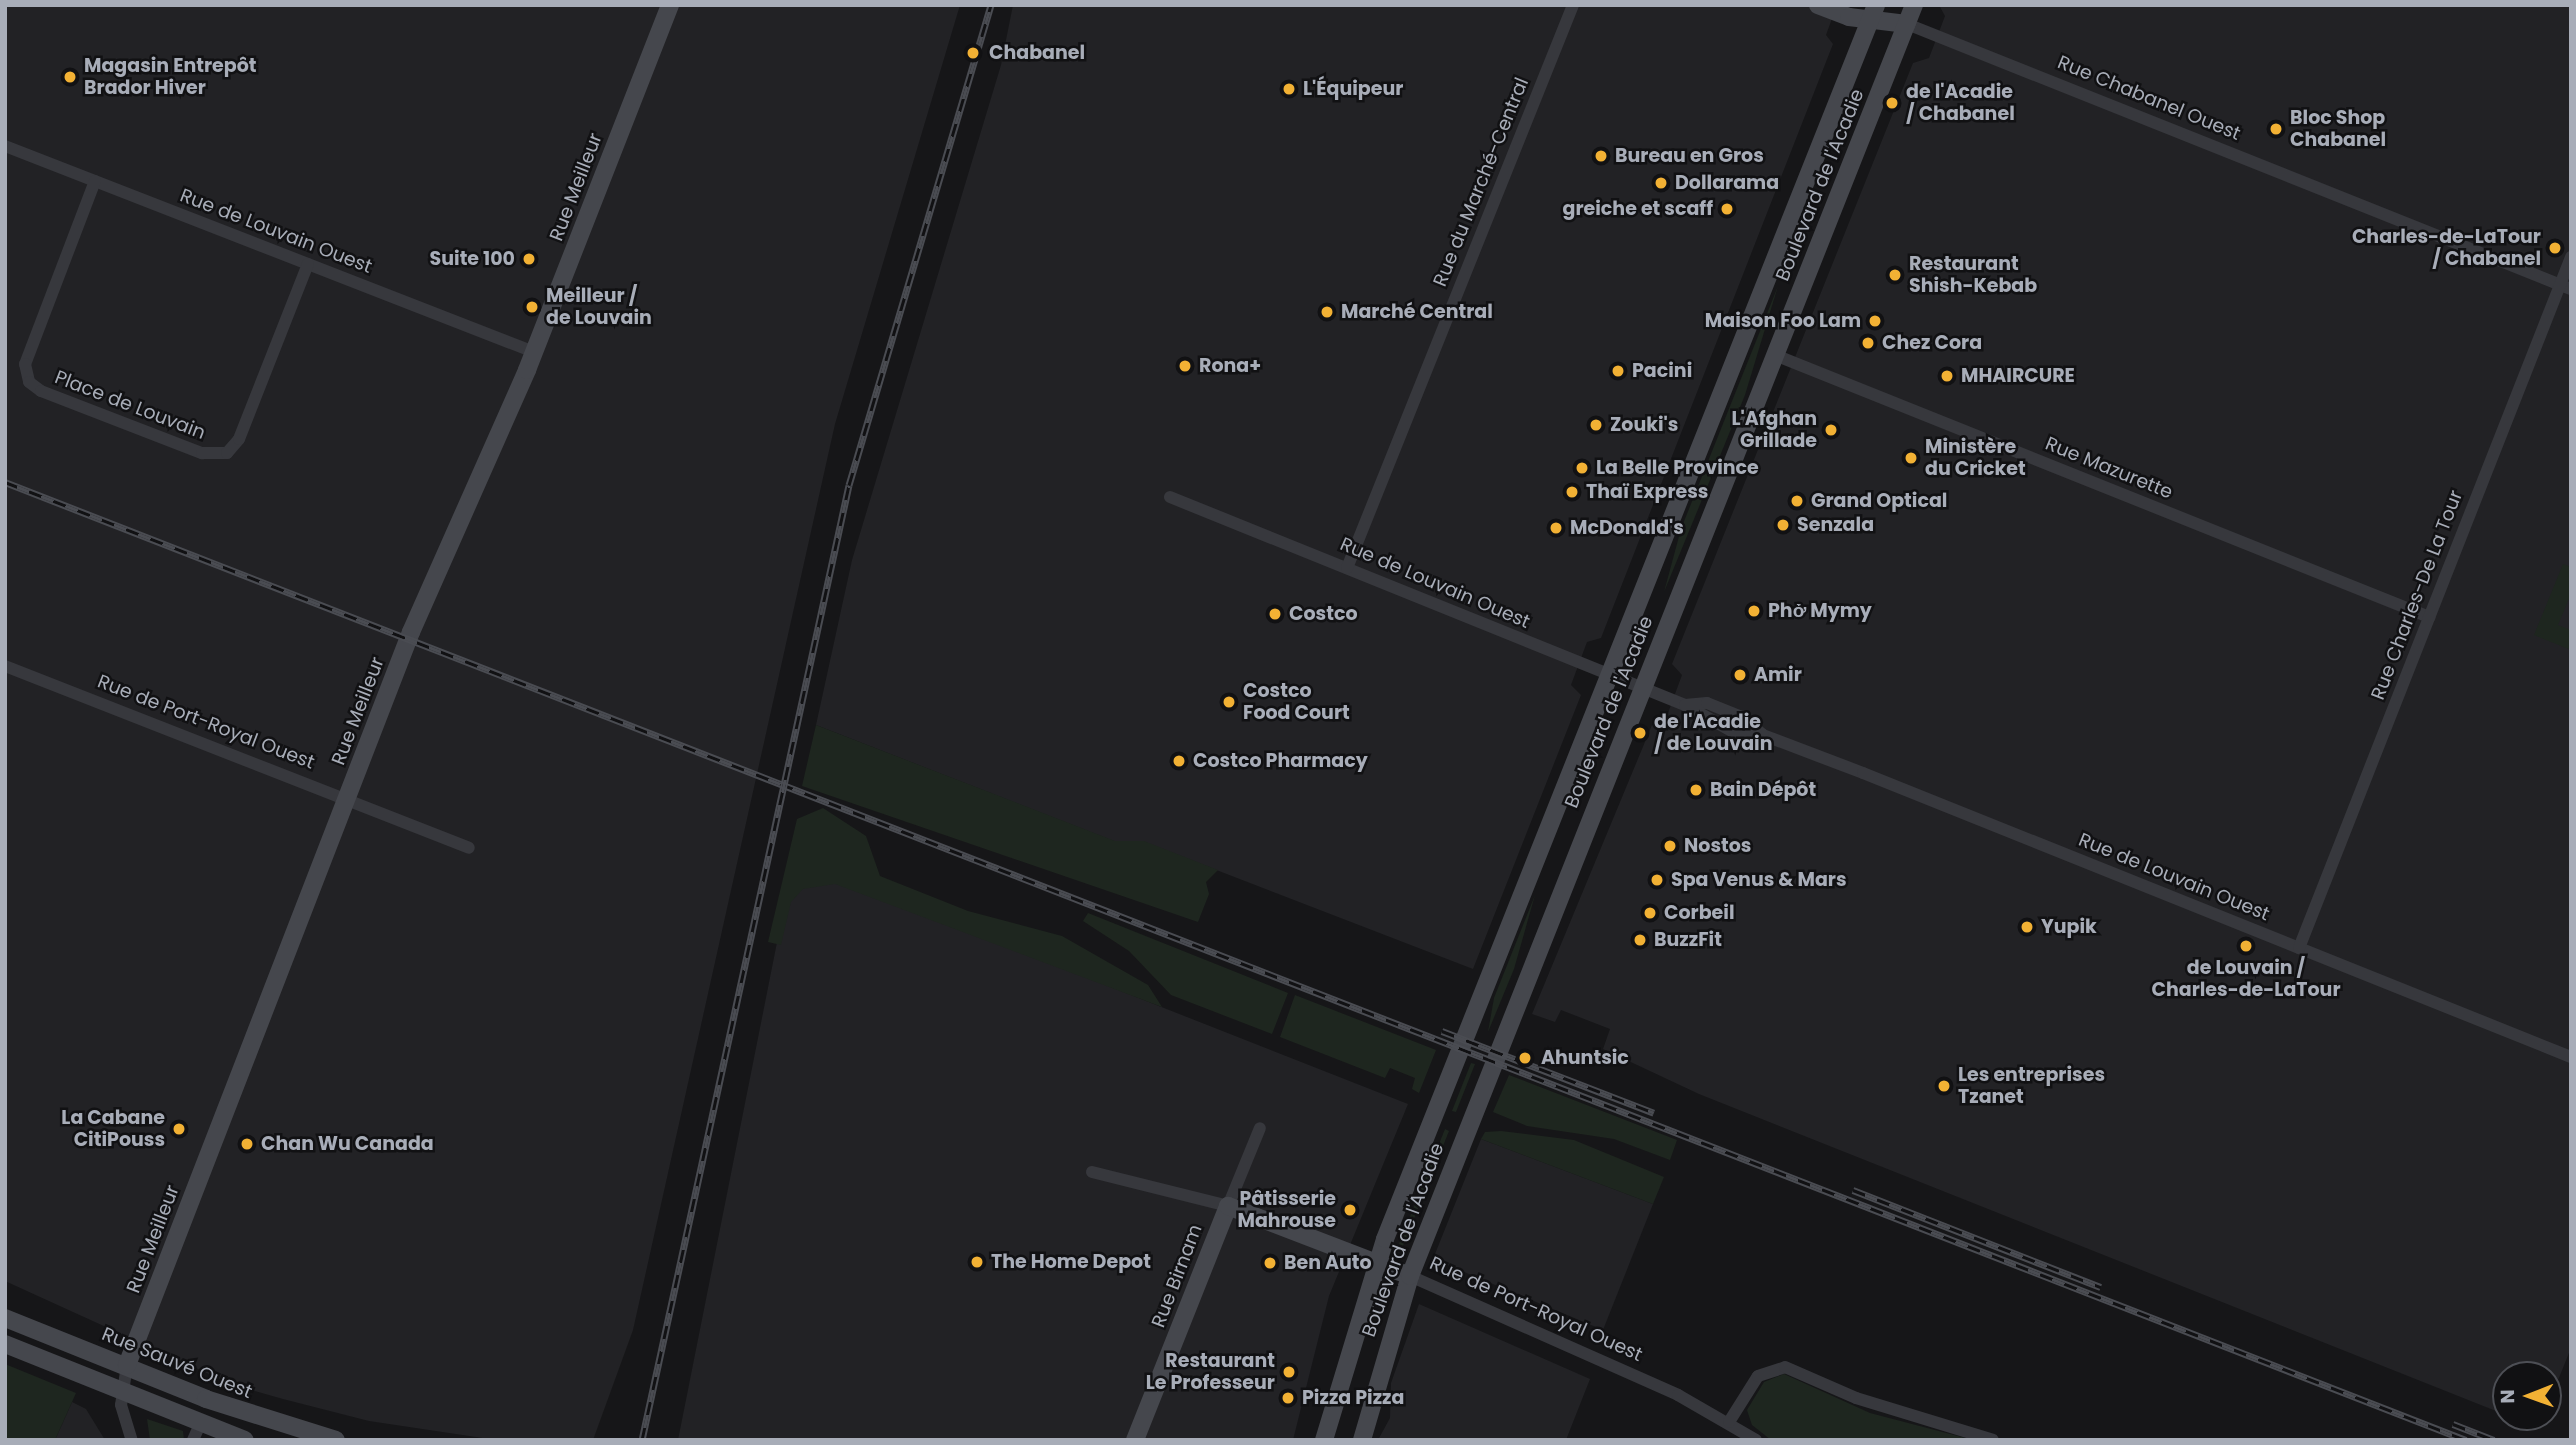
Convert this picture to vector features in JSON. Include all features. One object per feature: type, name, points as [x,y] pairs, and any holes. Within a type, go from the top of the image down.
[{"type":"main road","name":"Rue Meilleur","points":[[127,1365],[425,598],[534,352],[670,5]]},
{"type":"main road","name":"Rue Chabanel Ouest","points":[[1818,5],[1875,10],[1906,24]]},
{"type":"main road","name":"Boulevard de l'Acadie","points":[[1362,1440],[1410,1276],[1914,5]]},
{"type":"main road","name":"Boulevard de l'Acadie","points":[[1324,1440],[1376,1263],[1875,10]]},
{"type":"main road","name":"Rue de Port-Royal Ouest","points":[[1228,1206],[1410,1276]]},
{"type":"main road","name":"Rue Birnam","points":[[1135,1440],[1228,1206]]},
{"type":"main road","name":"Rue Sauvé Ouest","points":[[5,1318],[244,1413],[336,1440]]},
{"type":"main road","points":[[5,1344],[121,1393],[196,1432],[245,1440]]},
{"type":"street","name":"Rue du Marché-Central","points":[[1347,568],[1573,5]]},
{"type":"street","name":"Rue Chabanel Ouest","points":[[1906,24],[2565,287]]},
{"type":"street","name":"Rue de Louvain Ouest","points":[[5,146],[534,352]]},
{"type":"street","name":"Place de Louvain","points":[[95,181],[25,364],[29,382],[44,393],[202,453],[227,453],[239,439],[308,264]]},
{"type":"street","name":"Rue Charles-De La Tour","points":[[2299,947],[2429,617],[2565,287],[2571,257]]},
{"type":"street","name":"Rue Mazurette","points":[[1775,355],[2429,617]]},
{"type":"street","name":"Rue de Louvain Ouest","points":[[1170,497],[1685,705],[1735,733],[1763,735],[2571,1057]]},
{"type":"street","name":"Rue de Port-Royal Ouest","points":[[5,666],[469,848]]},
{"type":"street","name":"Rue Birnam","points":[[1228,1206],[1259,1128]]},
{"type":"street","name":"Rue de Port-Royal Ouest","points":[[1092,1172],[1228,1206]]},
{"type":"street","name":"Rue de Port-Royal Ouest","points":[[1410,1276],[1729,1422],[1756,1440]]},
{"type":"street","name":"Rue Meilleur","points":[[127,1365],[121,1393],[132,1440]]},
{"type":"street","points":[[1729,1422],[1759,1376],[1785,1367],[1856,1398],[1993,1440]]},
{"type":"shaded area","points":[[5,5],[960,5],[835,424],[633,1330],[593,1440],[496,1440],[369,1421],[283,1399],[231,1384],[5,1281]]},
{"type":"shaded area","name":"Marché Central","points":[[1013,5],[1837,5],[1826,35],[1833,44],[1601,638],[1587,642],[1571,685],[1581,695],[1473,969],[1144,842],[1116,842],[816,725],[852,560],[1001,65]]},
{"type":"shaded area","points":[[1939,5],[2571,5],[2571,1348],[2562,1370],[2562,1361],[2492,1361],[2492,1409],[1699,1094],[1603,1049],[1610,1029],[1561,1010],[1555,1022],[1532,1014],[1652,725],[1665,721],[1682,675],[1672,664],[1913,63],[1929,58],[1945,16]]},
{"type":"shaded area","points":[[1778,286],[1745,395],[1664,592],[1681,529]]},
{"type":"shaded area","points":[[2563,564],[2571,567],[2571,594],[2558,625],[2571,630],[2571,650],[2534,635]]},
{"type":"shaded area","points":[[816,725],[1115,841],[1144,841],[1218,870],[1206,882],[1209,894],[1198,922],[802,786]]},
{"type":"shaded area","points":[[823,808],[866,836],[880,876],[968,911],[1062,936],[1148,985],[1162,1007],[835,884],[803,889],[791,902],[781,945],[768,942],[797,819]]},
{"type":"shaded area","points":[[793,862],[1408,1104],[1329,1296],[1293,1440],[678,1440]]},
{"type":"shaded area","points":[[1535,895],[1514,969],[1488,1032],[1494,998]]},
{"type":"shaded area","points":[[1088,913],[1288,993],[1272,1034],[1171,995],[1129,951],[1083,921]]},
{"type":"shaded area","points":[[1295,995],[1436,1050],[1419,1093],[1412,1089],[1415,1078],[1390,1068],[1385,1078],[1280,1037]]},
{"type":"shaded area","points":[[1471,1063],[1475,1064],[1456,1112],[1452,1111]]},
{"type":"shaded area","points":[[1509,1075],[1677,1140],[1670,1160],[1614,1139],[1527,1126],[1493,1112]]},
{"type":"shaded area","points":[[1445,1129],[1449,1131],[1403,1246],[1399,1244]]},
{"type":"shaded area","points":[[1501,1131],[1574,1140],[1664,1177],[1653,1204],[1481,1139],[1485,1132]]},
{"type":"shaded area","points":[[1481,1139],[1653,1204],[1603,1330],[1433,1259]]},
{"type":"shaded area","points":[[1419,1304],[1590,1379],[1566,1440],[1378,1440],[1390,1418],[1391,1383]]},
{"type":"shaded area","points":[[5,1364],[76,1393],[55,1440],[5,1440]]},
{"type":"shaded area","points":[[1784,1374],[1870,1413],[1973,1440],[1771,1440],[1752,1425],[1747,1410],[1764,1382]]},
{"type":"shaded area","points":[[72,1402],[86,1409],[105,1440],[55,1440]]},
{"type":"shaded area","points":[[147,1419],[183,1431],[184,1440],[150,1440]]},
{"type":"railway","points":[[642,1440],[849,485],[991,5]]},
{"type":"railway","points":[[5,482],[2466,1440]]},
{"type":"railway","points":[[1442,1031],[1654,1113]]},
{"type":"railway","points":[[1853,1190],[2101,1287]]},
{"type":"railway","points":[[2453,1424],[2494,1440]]},
{"type":"place","name":"Chabanel","points":[[973,53]]},
{"type":"place","name":"Magasin Entrepôt Brador Hiver","points":[[70,77]]},
{"type":"place","name":"L'Équipeur","points":[[1289,89]]},
{"type":"place","name":"de l'Acadie / Chabanel","points":[[1892,103]]},
{"type":"place","name":"Bloc Shop Chabanel","points":[[2276,129]]},
{"type":"place","name":"Bureau en Gros","points":[[1601,156]]},
{"type":"place","name":"Dollarama","points":[[1661,183]]},
{"type":"place","name":"greiche et scaff","points":[[1727,209]]},
{"type":"place","name":"Charles-de-LaTour / Chabanel","points":[[2555,248]]},
{"type":"place","name":"Suite 100","points":[[529,259]]},
{"type":"place","name":"Restaurant Shish-Kebab","points":[[1895,275]]},
{"type":"place","name":"Meilleur / de Louvain","points":[[532,307]]},
{"type":"place","name":"Marché Central","points":[[1327,312]]},
{"type":"place","name":"Maison Foo Lam","points":[[1875,321]]},
{"type":"place","name":"Chez Cora","points":[[1868,343]]},
{"type":"place","name":"Rona+","points":[[1185,366]]},
{"type":"place","name":"Pacini","points":[[1618,371]]},
{"type":"place","name":"MHAIRCURE","points":[[1947,376]]},
{"type":"place","name":"Zouki's","points":[[1596,425]]},
{"type":"place","name":"L'Afghan Grillade","points":[[1831,430]]},
{"type":"place","name":"Ministère du Cricket","points":[[1911,458]]},
{"type":"place","name":"La Belle Province","points":[[1582,468]]},
{"type":"place","name":"Thaï Express","points":[[1572,492]]},
{"type":"place","name":"Grand Optical","points":[[1797,501]]},
{"type":"place","name":"Senzala","points":[[1783,525]]},
{"type":"place","name":"McDonald's","points":[[1556,528]]},
{"type":"place","name":"Phở Mymy","points":[[1754,611]]},
{"type":"place","name":"Costco","points":[[1275,614]]},
{"type":"place","name":"Amir","points":[[1740,675]]},
{"type":"place","name":"Costco Food Court","points":[[1229,702]]},
{"type":"place","name":"de l'Acadie / de Louvain","points":[[1640,733]]},
{"type":"place","name":"Costco Pharmacy","points":[[1179,761]]},
{"type":"place","name":"Bain Dépôt","points":[[1696,790]]},
{"type":"place","name":"Nostos","points":[[1670,846]]},
{"type":"place","name":"Spa Venus & Mars","points":[[1657,880]]},
{"type":"place","name":"Corbeil","points":[[1650,913]]},
{"type":"place","name":"Yupik","points":[[2027,927]]},
{"type":"place","name":"BuzzFit","points":[[1640,940]]},
{"type":"place","name":"de Louvain / Charles-de-LaTour","points":[[2246,946]]},
{"type":"place","name":"Ahuntsic","points":[[1525,1058]]},
{"type":"place","name":"Les entreprises Tzanet","points":[[1944,1086]]},
{"type":"place","name":"La Cabane CitiPouss","points":[[179,1129]]},
{"type":"place","name":"Chan Wu Canada","points":[[247,1144]]},
{"type":"place","name":"Pâtisserie Mahrouse","points":[[1350,1210]]},
{"type":"place","name":"The Home Depot","points":[[977,1262]]},
{"type":"place","name":"Ben Auto","points":[[1270,1263]]},
{"type":"place","name":"Restaurant Le Professeur","points":[[1289,1372]]},
{"type":"place","name":"Pizza Pizza","points":[[1288,1398]]}]
